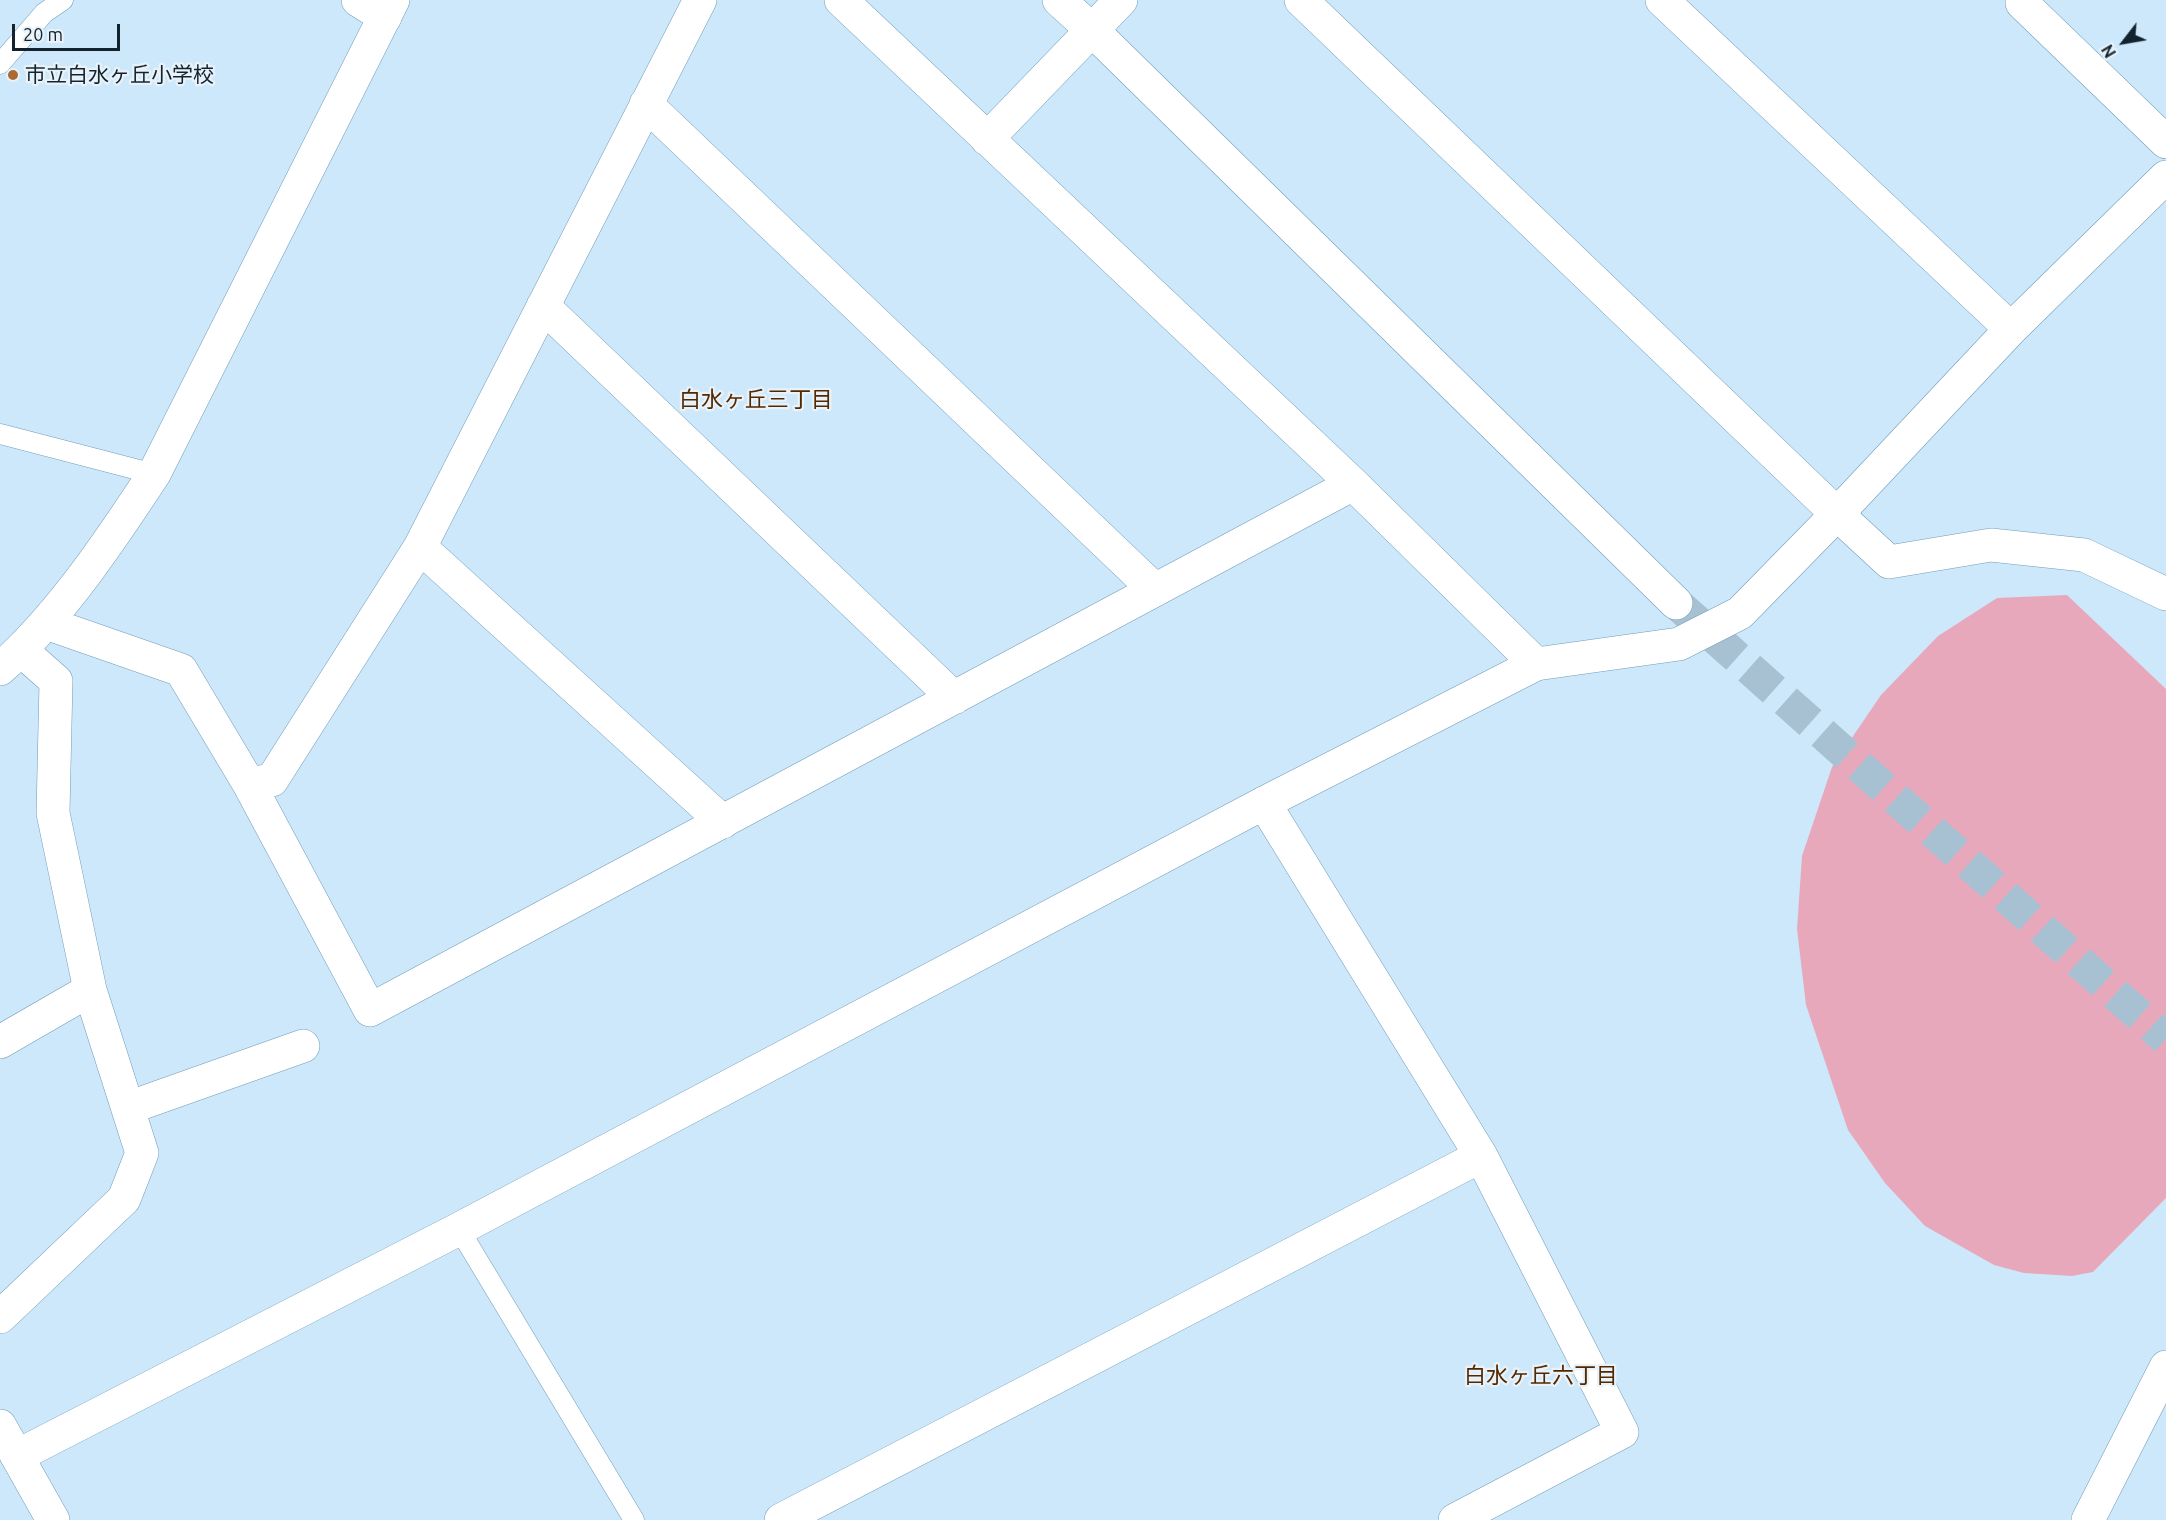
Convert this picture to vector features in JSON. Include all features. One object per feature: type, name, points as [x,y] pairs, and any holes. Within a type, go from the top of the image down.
[{"type":"street","points":[[249,784],[272,780],[420,547],[700,0]]},
{"type":"street","points":[[841,0],[1353,484],[1536,664]]},
{"type":"street","points":[[1059,0],[1676,603]]},
{"type":"street","points":[[987,139],[1121,0]]},
{"type":"street","points":[[1300,0],[1889,562],[1991,545],[2084,555],[2166,594]]},
{"type":"street","points":[[1662,0],[2010,329]]},
{"type":"street","points":[[2022,1],[2166,142]]},
{"type":"street","points":[[0,1317],[124,1199],[142,1154],[90,990],[53,813],[56,681],[10,659],[46,623],[119,527],[154,474],[379,6]]},
{"type":"street","points":[[646,104],[1155,590]]},
{"type":"street","points":[[8,1460],[459,1229],[1264,803],[1536,664],[1679,645],[1740,613],[1837,514],[2010,329],[2166,177]]},
{"type":"street","points":[[543,306],[954,698]]},
{"type":"street","points":[[46,623],[181,670],[249,784],[370,1010],[1353,484]]},
{"type":"street","points":[[420,547],[723,822]]},
{"type":"street","points":[[1264,803],[1481,1156],[1622,1432],[1455,1520]]},
{"type":"street","points":[[0,1042],[90,990]]},
{"type":"street","points":[[128,1108],[303,1046]]},
{"type":"street","points":[[782,1520],[1481,1156]]},
{"type":"street","points":[[2088,1520],[2166,1367]]},
{"type":"street","points":[[0,1426],[8,1460],[53,1520]]},
{"type":"lane","points":[[0,64],[44,13],[63,0]]},
{"type":"lane","points":[[0,434],[154,474]]},
{"type":"lane","points":[[459,1229],[634,1520]]},
{"type":"shaded area","points":[[2067,595],[2166,689],[2166,1198],[2093,1272],[2072,1276],[2024,1273],[1994,1265],[1925,1226],[1885,1183],[1848,1130],[1806,1005],[1797,929],[1802,856],[1832,767],[1881,695],[1938,636],[1997,598]]},
{"type":"tunnel","points":[[1676,603],[2166,1039]]},
{"type":"place","name":"市立白水ヶ丘小学校","points":[[13,75]]},
{"type":"district","name":"白水ヶ丘三丁目","points":[[756,400]]},
{"type":"district","name":"白水ヶ丘六丁目","points":[[1541,1376]]}]
